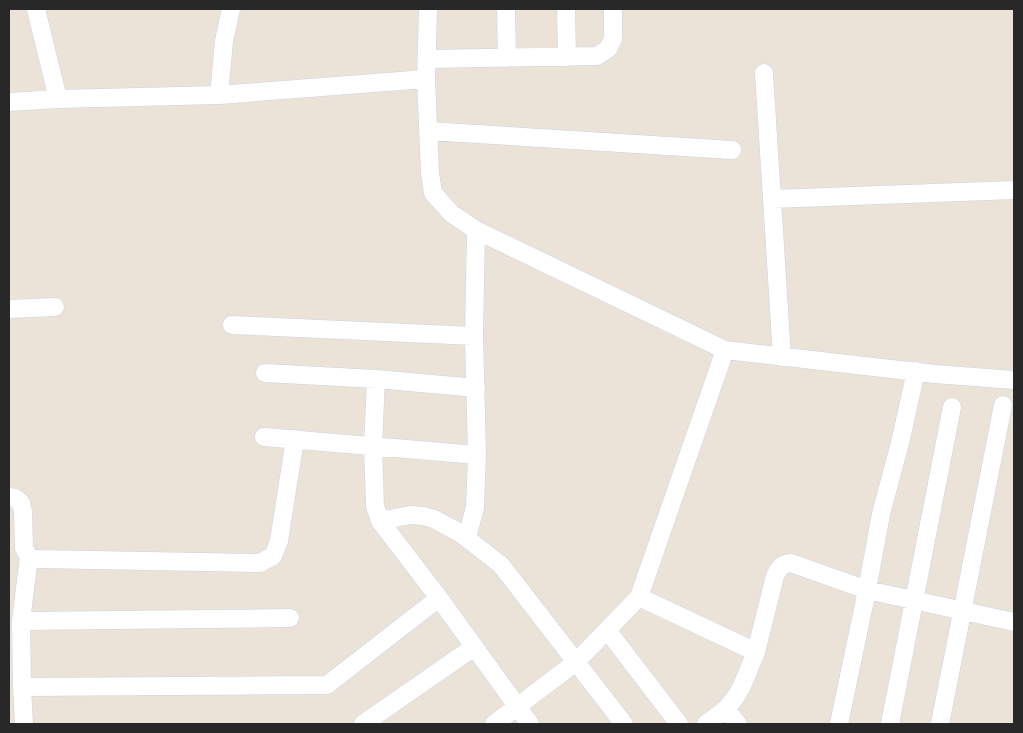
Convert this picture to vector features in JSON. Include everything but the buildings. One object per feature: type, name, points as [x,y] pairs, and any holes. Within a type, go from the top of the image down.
[{"type":"street","points":[[36,9],[58,99]]},
{"type":"street","points":[[219,95],[224,41],[231,9]]},
{"type":"street","points":[[428,9],[426,79],[430,173],[433,193],[452,214],[476,230],[725,350],[916,372],[1014,380]]},
{"type":"street","points":[[506,9],[508,58]]},
{"type":"street","points":[[566,9],[567,57]]},
{"type":"street","points":[[427,59],[597,56],[608,49],[613,39],[613,9]]},
{"type":"street","points":[[764,73],[782,357]]},
{"type":"street","points":[[9,102],[219,95],[426,79]]},
{"type":"street","points":[[429,131],[732,150]]},
{"type":"street","points":[[772,200],[1014,190]]},
{"type":"street","points":[[467,538],[475,507],[477,455],[474,336],[476,230]]},
{"type":"street","points":[[9,309],[55,307]]},
{"type":"street","points":[[232,325],[474,336]]},
{"type":"street","points":[[494,724],[576,662],[640,597],[725,350]]},
{"type":"street","points":[[839,724],[881,514],[916,372]]},
{"type":"street","points":[[265,373],[476,388]]},
{"type":"street","points":[[376,380],[373,446],[375,506],[380,521],[439,598],[530,724]]},
{"type":"street","points":[[940,724],[1002,405]]},
{"type":"street","points":[[890,724],[952,407]]},
{"type":"street","points":[[264,437],[477,455]]},
{"type":"street","points":[[29,557],[38,559],[260,562],[273,556],[279,541],[295,439]]},
{"type":"street","points":[[9,497],[15,498],[21,503],[24,548],[29,557],[22,621],[24,724]]},
{"type":"street","points":[[380,521],[410,515],[434,519],[460,533],[501,565],[624,724]]},
{"type":"street","points":[[706,724],[726,709],[742,686],[756,652],[775,576],[779,568],[784,564],[791,563],[867,590],[1014,622]]},
{"type":"street","points":[[640,597],[756,652]]},
{"type":"street","points":[[22,687],[327,685],[439,598]]},
{"type":"street","points":[[22,621],[290,618]]},
{"type":"street","points":[[607,630],[679,724]]},
{"type":"street","points":[[363,724],[474,647]]},
{"type":"street","points":[[726,709],[738,724]]}]
